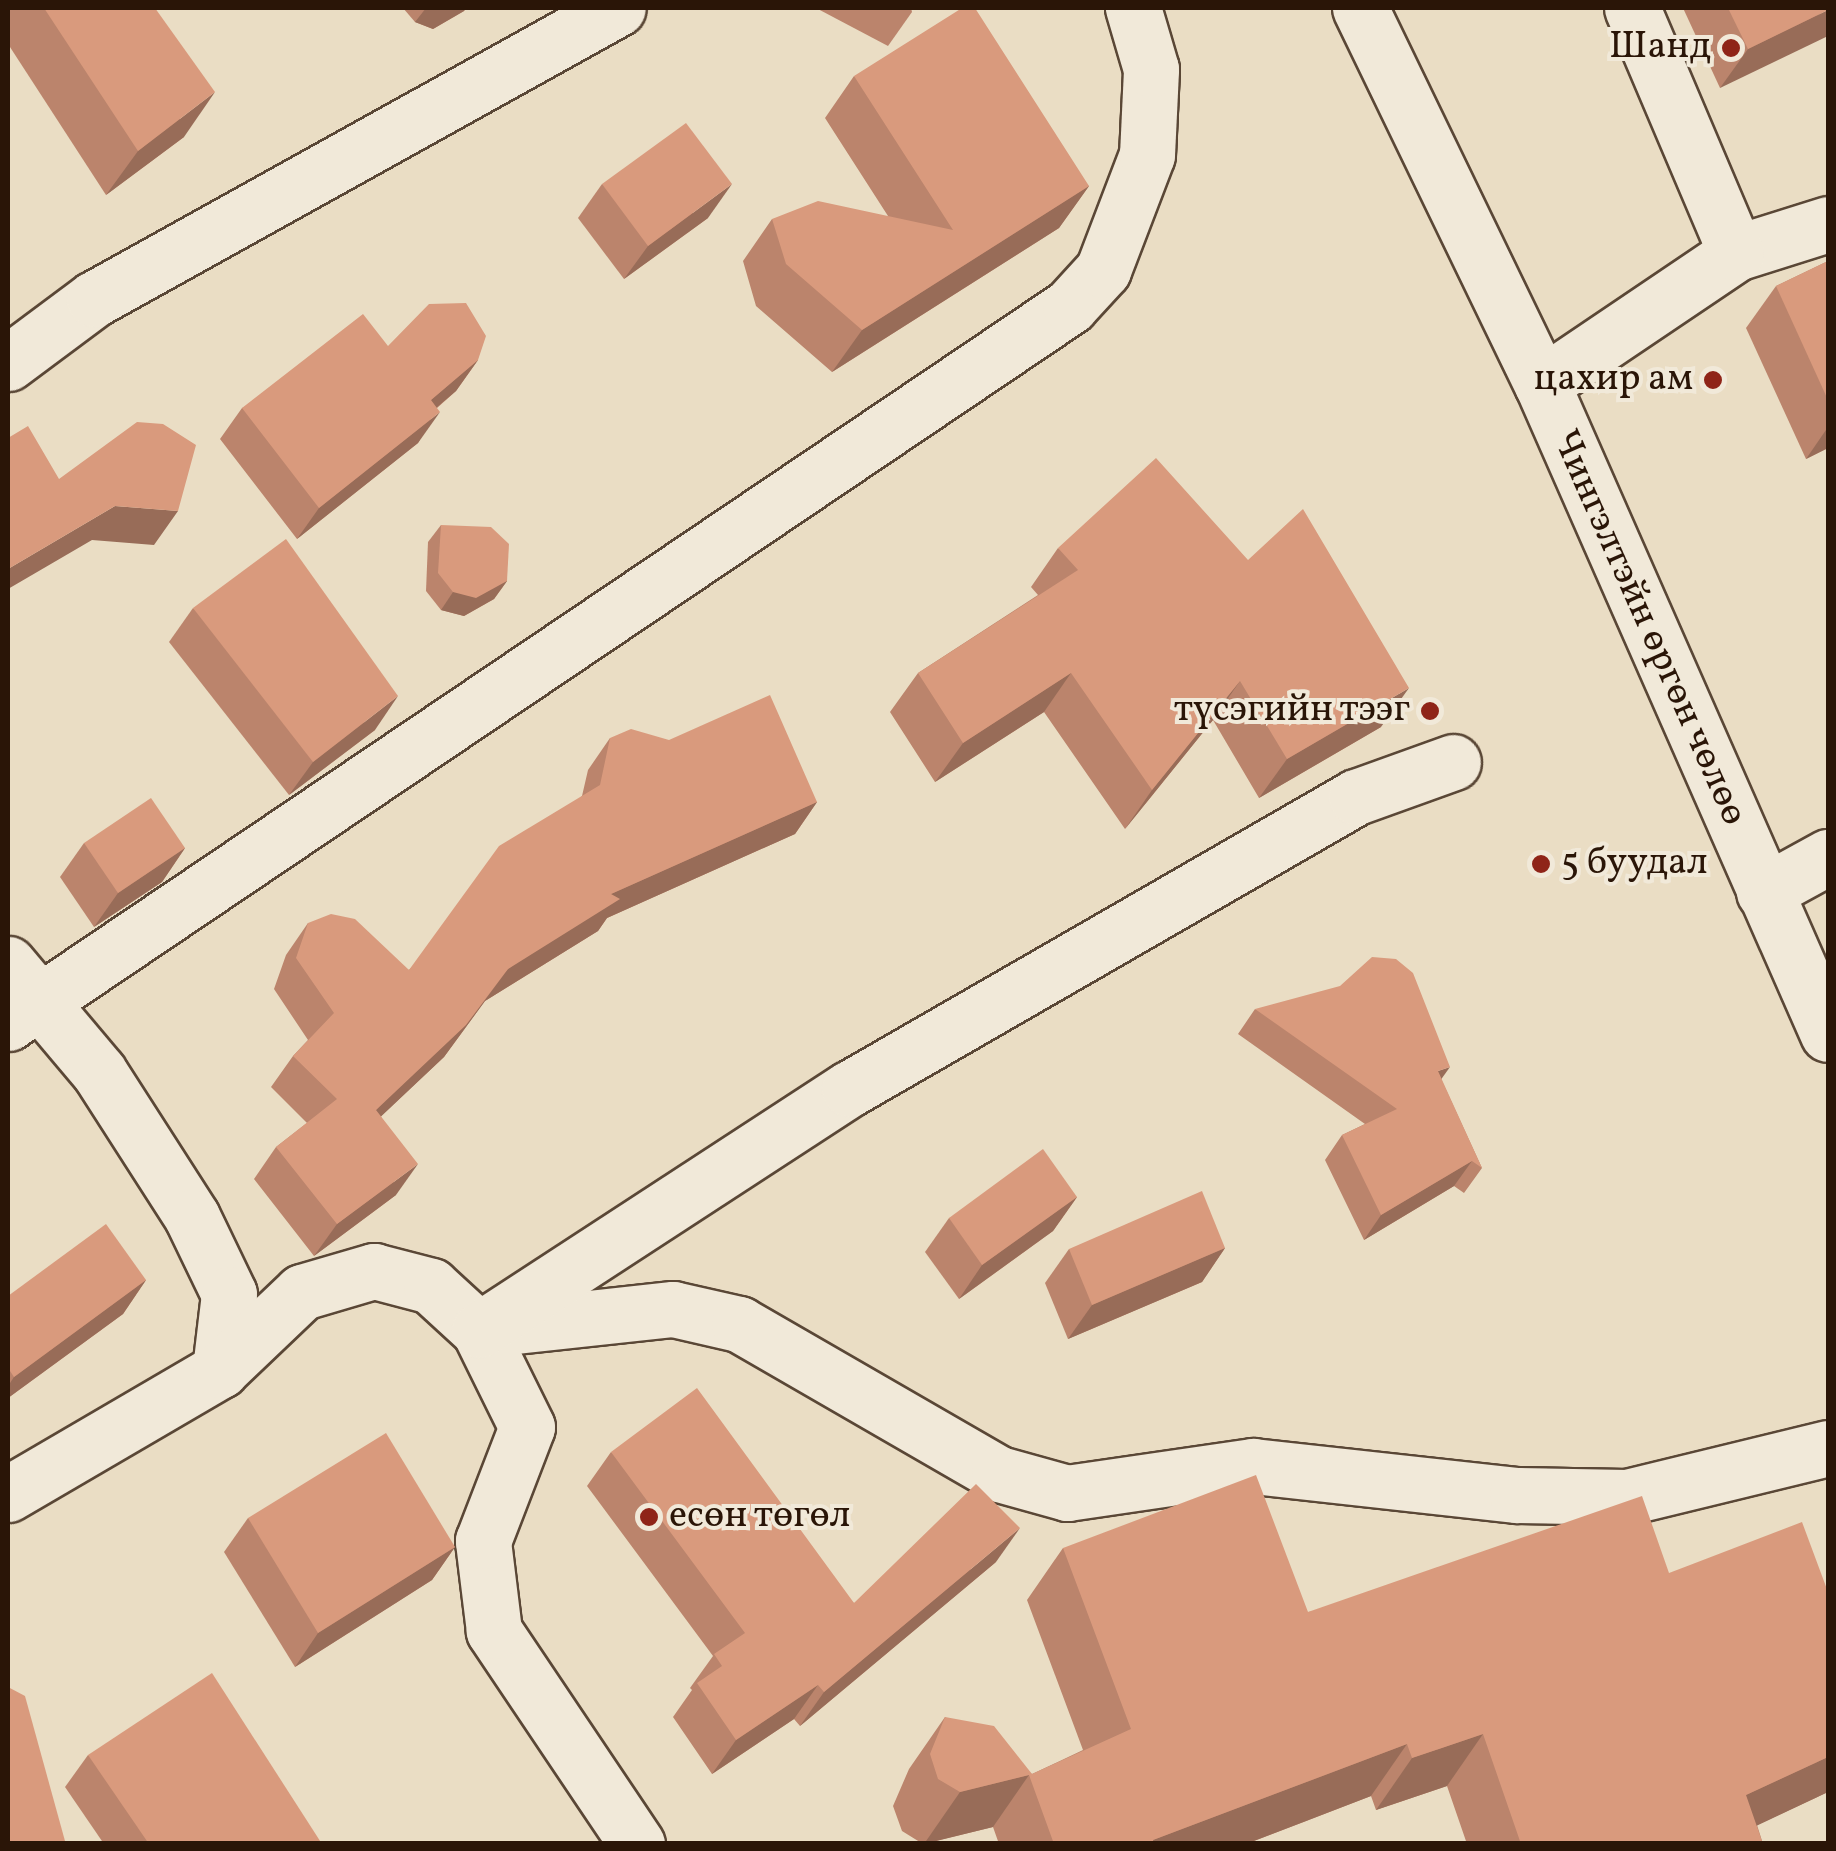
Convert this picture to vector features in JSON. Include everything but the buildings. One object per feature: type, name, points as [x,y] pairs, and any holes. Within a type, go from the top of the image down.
[{"type":"street","points":[[8,363],[94,300],[618,8]]},
{"type":"street","points":[[220,1370],[229,1294],[192,1217],[99,1072],[17,996],[1070,306],[1103,270],[1147,155],[1151,69],[1132,8]]},
{"type":"street","name":"Чингэлтэйн өргөн чөлөө","points":[[1360,8],[1542,384],[1828,1034]]},
{"type":"street","points":[[1632,8],[1736,253]]},
{"type":"street","points":[[1542,384],[1736,253],[1828,224]]},
{"type":"street","points":[[478,1330],[849,1089],[1356,797],[1453,762]]},
{"type":"street","points":[[1764,892],[1828,857]]},
{"type":"street","points":[[8,1494],[220,1370],[302,1292],[374,1271],[431,1286],[478,1330],[526,1427],[482,1542],[494,1631],[637,1844]]},
{"type":"street","points":[[478,1330],[706,1314],[788,1346],[999,1474],[1067,1492],[1254,1466],[1517,1495],[1626,1496],[1828,1448]]},
{"type":"place","name":"Шанд","points":[[1731,48]]},
{"type":"place","name":"цахир ам","points":[[1713,380]]},
{"type":"place","name":"түсэгийн тээг","points":[[1430,711]]},
{"type":"place","name":"5 буудал","points":[[1541,864]]},
{"type":"place","name":"есөн төгөл","points":[[649,1517]]}]
